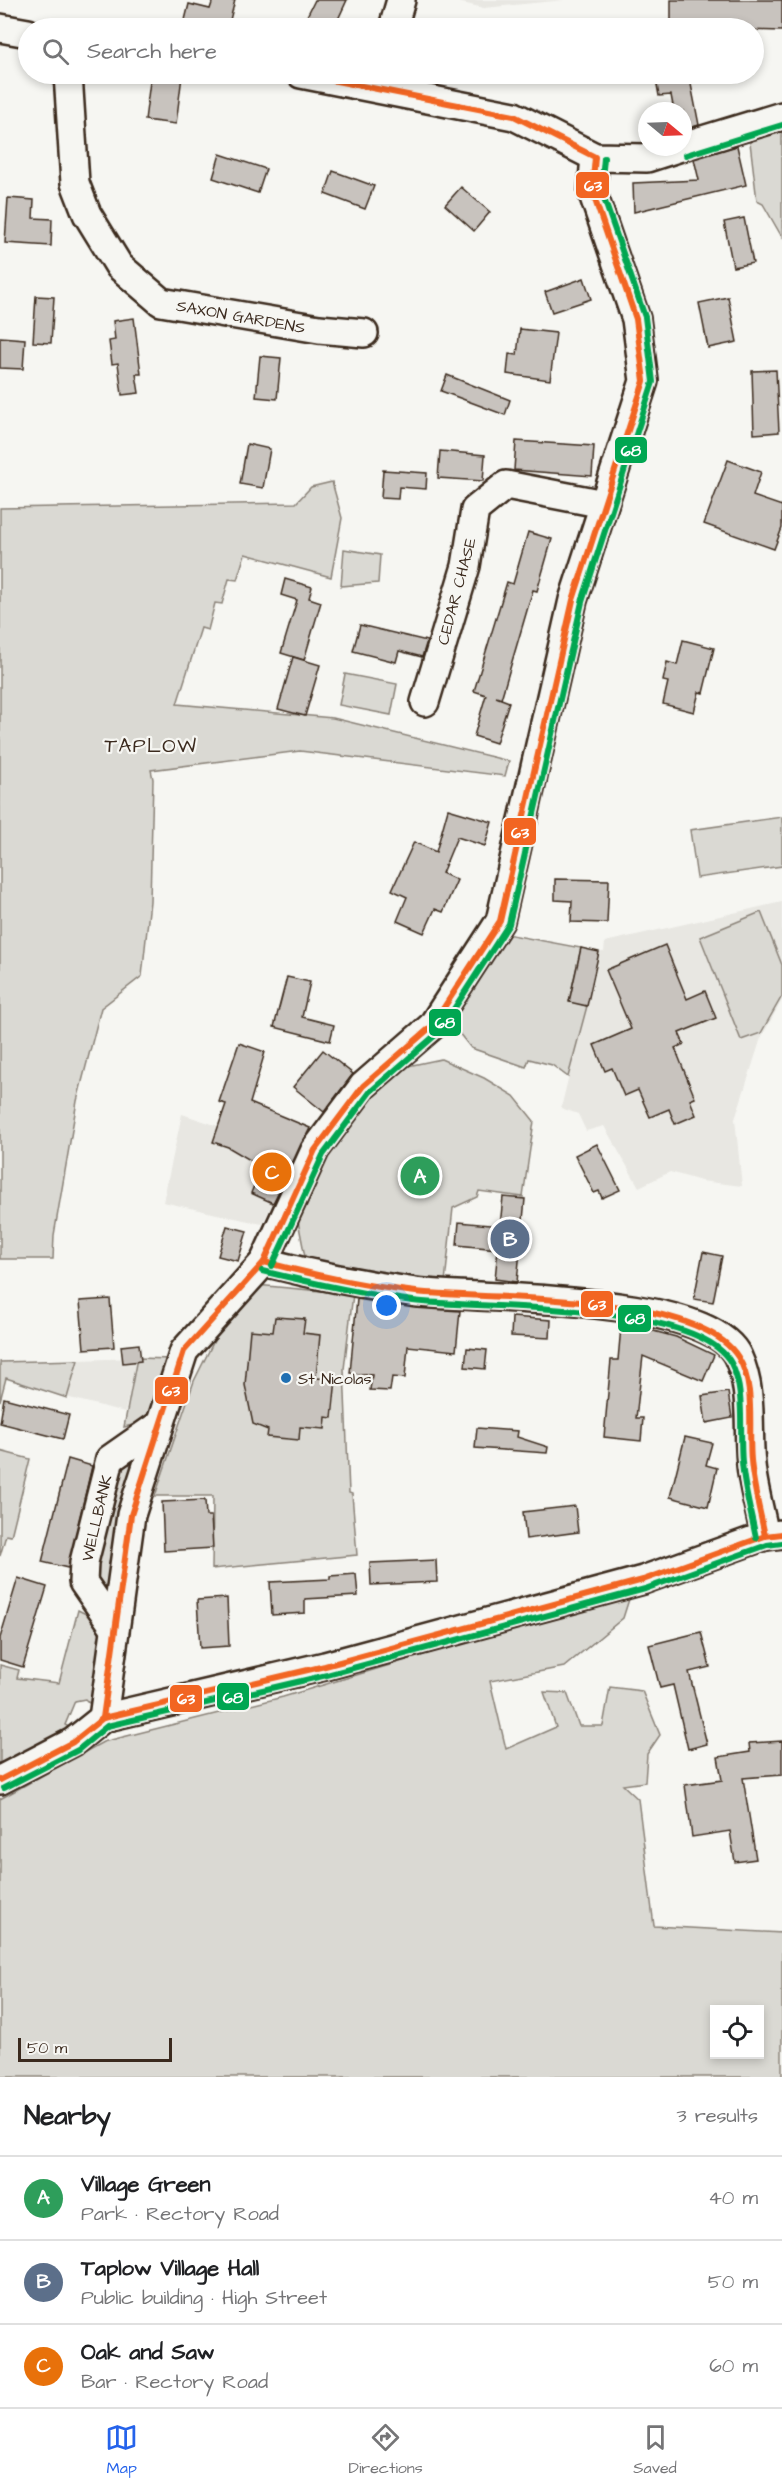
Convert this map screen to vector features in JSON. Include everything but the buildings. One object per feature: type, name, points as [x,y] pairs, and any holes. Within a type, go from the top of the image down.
[{"type":"street","points":[[396,18],[401,0]]},
{"type":"street","points":[[0,28],[18,31]]},
{"type":"street","name":"SAXON GARDENS","points":[[69,84],[75,183],[87,214],[119,266],[161,302],[320,330],[364,333]]},
{"type":"street","points":[[389,84],[514,116],[595,156],[647,158],[653,156]]},
{"type":"street","points":[[692,144],[782,116]]},
{"type":"street","points":[[103,1718],[131,1515],[184,1351],[249,1282],[264,1262],[287,1218],[315,1150],[363,1086],[432,1026],[500,921],[573,600],[644,381],[636,319],[592,191],[595,156]]},
{"type":"street","name":"CEDAR CHASE","points":[[425,702],[466,566],[475,510],[506,484],[604,504]]},
{"type":"street","points":[[0,1780],[73,1743],[103,1718],[326,1666],[643,1580],[774,1535],[752,1472],[749,1389],[737,1354],[714,1332],[675,1318],[572,1301],[418,1292],[310,1274],[264,1262]]},
{"type":"street","name":"WELLBANK","points":[[116,1628],[83,1582],[84,1562],[110,1459],[160,1424]]},
{"type":"shaded area","points":[[449,0],[564,0],[484,8]]},
{"type":"shaded area","points":[[782,116],[782,237],[763,204],[757,201],[749,134]]},
{"type":"shaded area","points":[[332,482],[342,518],[331,577],[245,554],[237,580],[229,579],[222,604],[215,603],[208,630],[201,628],[177,704],[333,718],[509,761],[505,776],[300,751],[151,770],[153,779],[150,901],[142,976],[101,1008],[77,1101],[54,1235],[53,1259],[0,1259],[0,508],[296,503],[311,487]]},
{"type":"shaded area","points":[[344,549],[380,555],[378,583],[341,586]]},
{"type":"shaded area","points":[[345,674],[397,684],[391,715],[339,705]]},
{"type":"shaded area","points":[[782,817],[782,866],[697,878],[690,830]]},
{"type":"shaded area","points":[[782,902],[782,1000],[761,1038],[735,1119],[742,1186],[701,1181],[670,1172],[639,1187],[604,1126],[586,1131],[578,1114],[561,1108],[599,952],[604,952],[605,942]]},
{"type":"shaded area","points":[[761,912],[782,965],[782,996],[761,1033],[741,1040],[700,937]]},
{"type":"shaded area","points":[[496,932],[581,948],[569,1001],[587,1006],[568,1077],[552,1065],[529,1059],[526,1067],[471,1048],[458,1032],[457,1015]]},
{"type":"shaded area","points":[[441,1059],[484,1078],[514,1096],[534,1121],[523,1197],[479,1191],[477,1197],[453,1208],[445,1282],[323,1267],[305,1257],[298,1221],[320,1160],[389,1070]]},
{"type":"shaded area","points":[[182,1114],[242,1134],[239,1143],[293,1165],[262,1224],[163,1202]]},
{"type":"shaded area","points":[[256,1285],[353,1294],[344,1369],[349,1493],[352,1494],[357,1555],[212,1569],[213,1496],[155,1496],[194,1381],[217,1335]]},
{"type":"shaded area","points":[[137,1358],[125,1412],[66,1397],[78,1360]]},
{"type":"shaded area","points":[[137,1358],[171,1359],[163,1401],[137,1424],[124,1427]]},
{"type":"shaded area","points":[[78,1360],[67,1398],[6,1378],[0,1401],[0,1362]]},
{"type":"shaded area","points":[[0,1451],[30,1459],[11,1536],[6,1535],[0,1556]]},
{"type":"shaded area","points":[[127,1463],[140,1470],[116,1588],[95,1587],[95,1569],[119,1474]]},
{"type":"shaded area","points":[[631,1593],[623,1618],[564,1667],[490,1681],[506,1749],[556,1727],[544,1692],[567,1693],[579,1726],[603,1726],[610,1687],[642,1691],[660,1735],[647,1754],[645,1782],[623,1785],[638,1799],[654,1926],[782,1933],[782,2077],[0,2077],[0,1799],[103,1742],[283,1697]]},
{"type":"shaded area","points":[[78,1610],[104,1623],[92,1706],[85,1699],[75,1701],[65,1725],[79,1732],[0,1767],[0,1665],[19,1670],[17,1678],[59,1683]]},
{"type":"transit line","name":"63","points":[[103,1718],[131,1515],[184,1351],[264,1262],[315,1150],[363,1086],[432,1026],[500,921],[573,600],[644,381],[636,319],[592,191],[595,157],[514,116],[352,84]]},
{"type":"transit line","name":"68","points":[[692,153],[782,125]]},
{"type":"transit line","name":"68","points":[[272,1266],[323,1155],[370,1092],[439,1032],[509,924],[582,602],[653,382],[645,317],[601,190],[604,158]]},
{"type":"transit line","name":"63","points":[[264,1262],[340,1280],[416,1292],[589,1303],[637,1310],[681,1320],[715,1336],[738,1357],[744,1368],[749,1393],[752,1470],[765,1536]]},
{"type":"transit line","name":"68","points":[[262,1271],[337,1288],[413,1301],[534,1308],[634,1318],[677,1328],[711,1343],[731,1363],[739,1386],[743,1472],[756,1538]]},
{"type":"transit line","name":"63","points":[[0,1780],[73,1742],[103,1718],[325,1666],[643,1580],[765,1536],[782,1534]]},
{"type":"transit line","name":"68","points":[[4,1788],[78,1750],[107,1726],[327,1675],[645,1589],[767,1545],[782,1543]]},
{"type":"place","name":"Oak and Saw","points":[[272,1172]]},
{"type":"place","name":"Village Green","points":[[420,1176]]},
{"type":"place","name":"Taplow Village Hall","points":[[510,1239]]},
{"type":"place","name":"St Nicolas","points":[[286,1378]]},
{"type":"district","name":"TAPLOW","points":[[151,745]]}]
